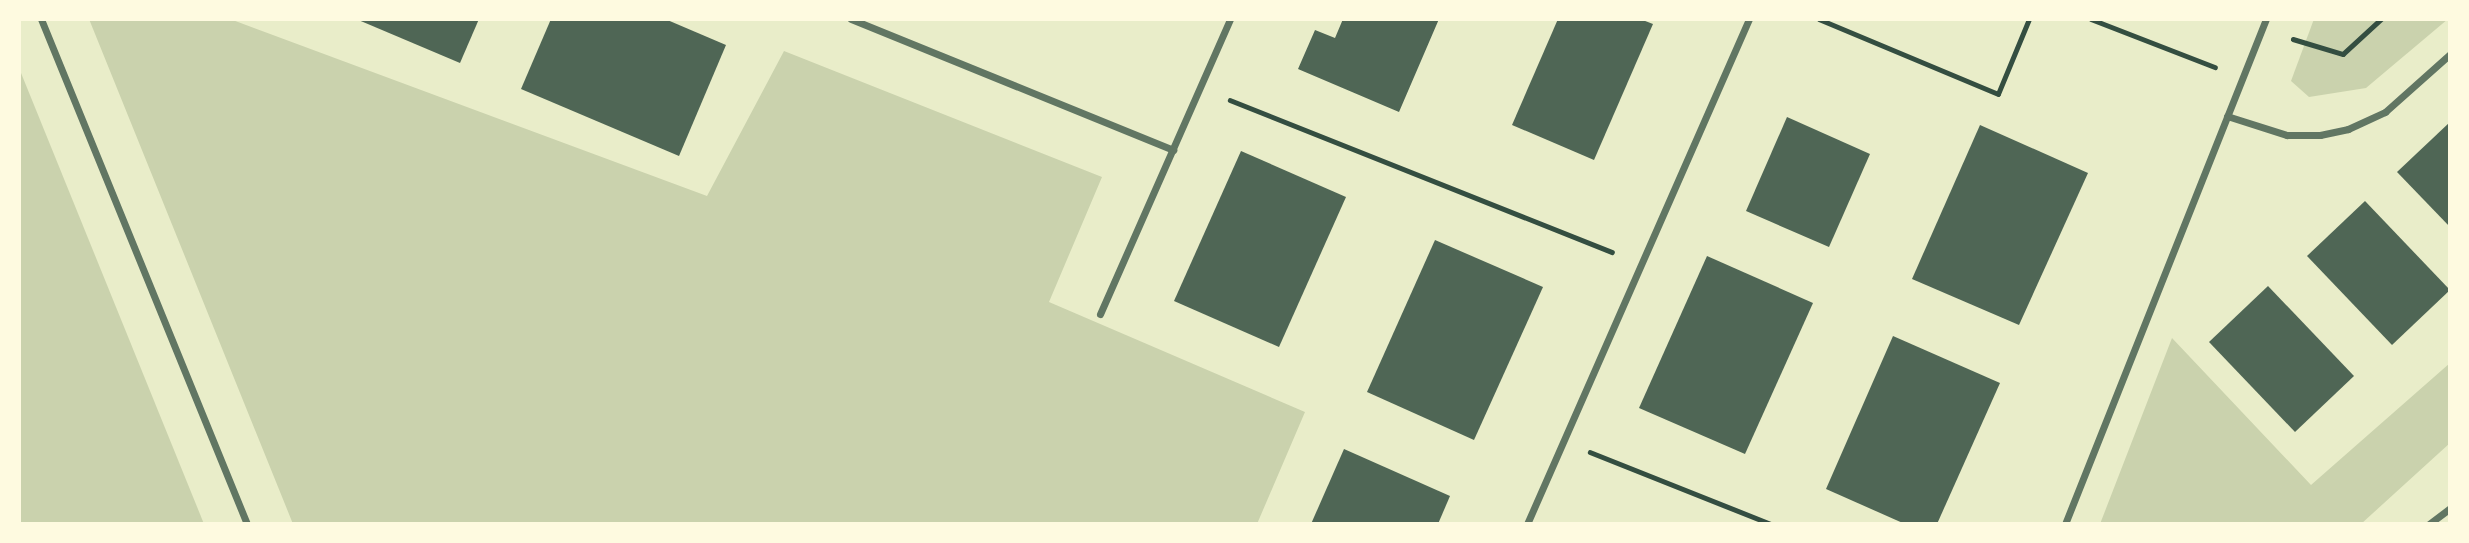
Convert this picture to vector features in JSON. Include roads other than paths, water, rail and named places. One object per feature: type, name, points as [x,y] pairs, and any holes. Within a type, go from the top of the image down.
[{"type":"street","points":[[41,19],[247,524]]},
{"type":"street","points":[[851,19],[1173,150]]},
{"type":"street","points":[[1100,314],[1230,19]]},
{"type":"street","points":[[1527,524],[1749,19]]},
{"type":"street","points":[[2066,524],[2266,19]]},
{"type":"street","points":[[2227,116],[2287,135],[2320,135],[2348,129],[2385,112],[2450,54]]},
{"type":"street","points":[[2429,524],[2450,508]]}]
